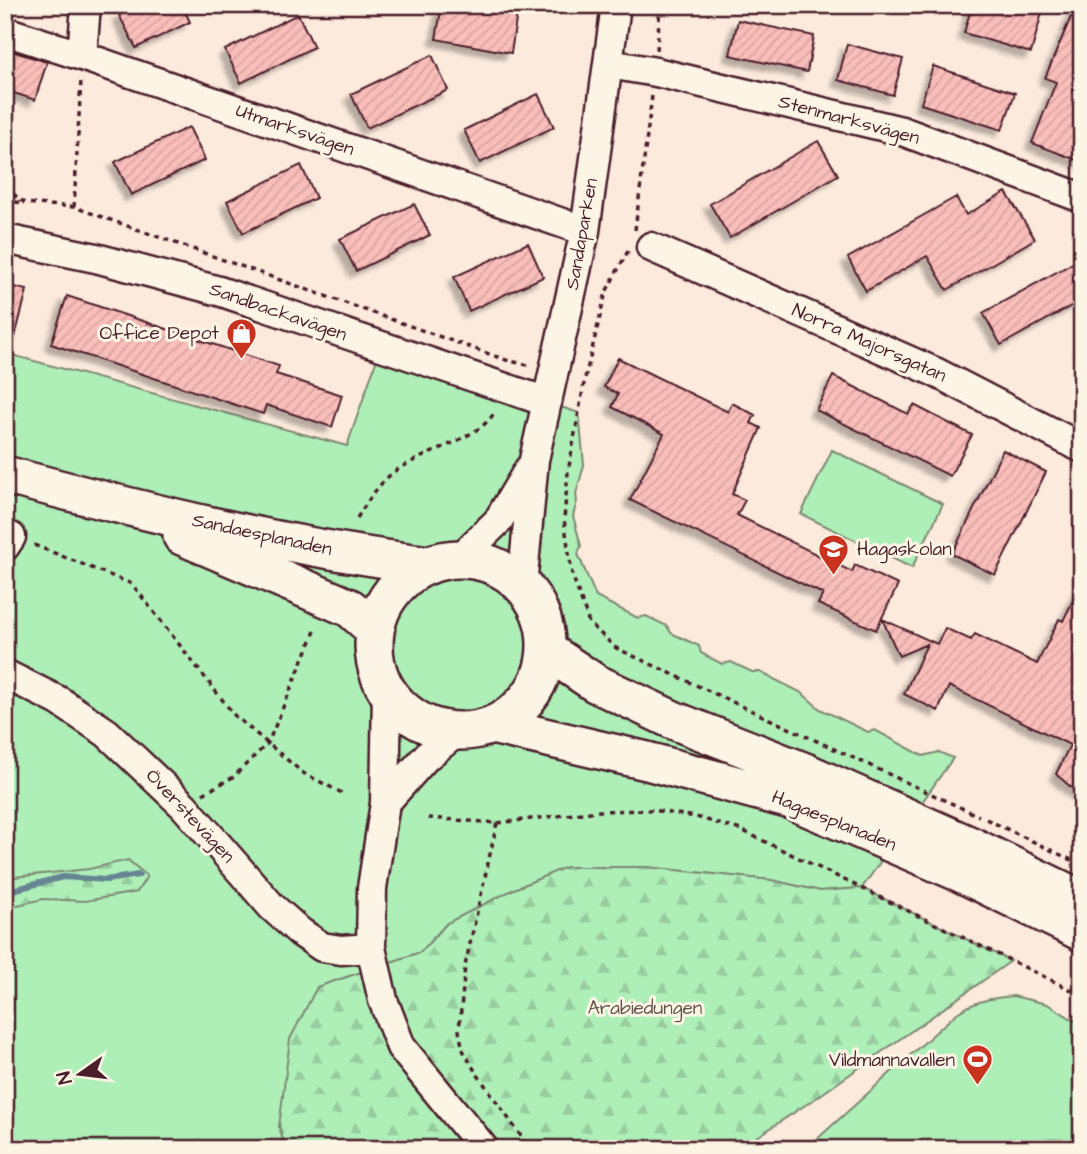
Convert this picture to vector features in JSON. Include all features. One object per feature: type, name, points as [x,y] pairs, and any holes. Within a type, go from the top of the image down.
[{"type":"main road","name":"Sandaesplanaden","points":[[5,475],[96,499],[296,544],[444,562]]},
{"type":"main road","name":"Sandaesplanaden","points":[[96,499],[350,608],[375,630]]},
{"type":"main road","points":[[444,562],[492,565],[522,586],[535,603],[542,621],[546,650],[541,672],[531,694],[519,708],[474,729],[436,728],[420,722],[397,705],[387,692],[375,663],[375,630],[386,601],[396,587],[406,578],[444,562]]},
{"type":"main road","name":"Hagaesplanaden","points":[[546,650],[595,683],[617,694],[673,720],[817,777],[973,847],[1082,901]]},
{"type":"main road","name":"Hagaesplanaden","points":[[474,729],[647,761],[791,800],[963,874],[1082,932]]},
{"type":"street","points":[[82,56],[86,5]]},
{"type":"street","name":"Sandaparken","points":[[522,586],[534,460],[585,231],[616,5]]},
{"type":"street","name":"Utmarksvägen","points":[[5,31],[585,231]]},
{"type":"street","name":"Stenmarksvägen","points":[[609,65],[656,72],[902,131],[1082,198]]},
{"type":"street","name":"Sandbackavägen","points":[[5,239],[96,258],[219,292],[547,402]]},
{"type":"street","name":"Norra Majorsgatan","points":[[638,245],[935,372],[1082,448]]},
{"type":"street","name":"Sandaparken","points":[[444,562],[498,521],[534,460]]},
{"type":"street","name":"Överstevägen","points":[[5,674],[60,701],[107,733],[184,806],[272,907],[300,932],[322,947],[341,950],[371,948]]},
{"type":"street","points":[[387,692],[385,803],[372,888],[371,948],[383,1000],[401,1047],[484,1149]]},
{"type":"street","points":[[385,803],[426,757],[474,729]]},
{"type":"path","points":[[660,5],[656,72],[638,245],[606,292],[585,378],[568,472],[564,519],[572,574],[589,623],[616,648],[1082,865]]},
{"type":"path","points":[[74,207],[82,56]]},
{"type":"path","points":[[5,188],[26,203]]},
{"type":"path","points":[[5,201],[74,207],[506,360],[585,378]]},
{"type":"path","points":[[357,518],[371,496],[391,474],[424,455],[470,435],[493,416],[502,388],[506,360]]},
{"type":"path","points":[[8,541],[132,584],[236,716],[303,773],[344,794]]},
{"type":"path","points":[[184,806],[233,777],[268,743],[314,631]]},
{"type":"path","points":[[428,818],[497,823],[600,811],[652,810],[696,817],[730,827],[785,851],[1082,995]]},
{"type":"path","points":[[497,823],[465,966],[459,1031],[463,1050],[475,1071],[530,1149]]},
{"type":"green space","points":[[381,347],[579,413],[584,465],[573,516],[581,546],[578,554],[596,597],[638,618],[646,616],[667,626],[671,633],[699,646],[701,653],[722,664],[731,662],[752,672],[760,672],[802,693],[820,709],[868,732],[875,730],[923,756],[939,752],[953,758],[862,888],[820,891],[771,880],[646,867],[447,923],[421,952],[317,987],[279,1127],[286,1149],[5,1149],[5,353],[347,446]]},
{"type":"green space","points":[[832,450],[943,504],[912,568],[801,514]]},
{"type":"green space","points":[[128,860],[147,876],[137,892],[85,901],[43,899],[5,908],[5,878],[89,869]]},
{"type":"green space","name":"Arabiedungen","points":[[566,867],[646,867],[771,880],[820,891],[862,888],[1011,961],[739,1149],[286,1149],[279,1127],[290,1039],[317,987],[421,952],[447,923],[514,889]]},
{"type":"green space","name":"Vildmannavallen","points":[[1013,996],[1047,1004],[1082,1025],[1082,1149],[806,1149],[957,1013],[984,1001]]},
{"type":"building","points":[[140,5],[182,5],[190,22],[136,48],[119,15]]},
{"type":"building","points":[[442,5],[475,5],[517,13],[511,53],[436,39]]},
{"type":"building","points":[[972,5],[1044,5],[1031,53],[964,33]]},
{"type":"building","points":[[1076,5],[1082,5],[1082,54],[1076,69],[1082,72],[1082,162],[1032,143],[1056,82],[1045,78]]},
{"type":"building","points":[[298,14],[314,47],[241,83],[225,50]]},
{"type":"building","points":[[738,20],[814,36],[807,72],[730,55]]},
{"type":"building","points":[[847,44],[903,59],[893,95],[838,80]]},
{"type":"building","points":[[5,49],[47,62],[35,100],[5,90]]},
{"type":"building","points":[[432,55],[448,90],[367,128],[351,94]]},
{"type":"building","points":[[933,66],[1015,93],[1002,130],[921,104]]},
{"type":"building","points":[[538,94],[554,127],[480,163],[464,130]]},
{"type":"building","points":[[189,127],[205,160],[131,195],[115,162]]},
{"type":"building","points":[[818,141],[838,175],[730,238],[710,204]]},
{"type":"building","points":[[301,165],[316,198],[243,233],[227,201]]},
{"type":"building","points":[[1006,192],[1035,239],[947,290],[927,256],[866,291],[848,258],[956,197],[966,215]]},
{"type":"building","points":[[414,204],[430,235],[356,271],[340,239]]},
{"type":"building","points":[[528,243],[543,277],[469,311],[454,277]]},
{"type":"building","points":[[1082,258],[1082,300],[1001,345],[983,313]]},
{"type":"building","points":[[5,285],[27,290],[11,353],[5,352]]},
{"type":"building","points":[[67,296],[279,366],[276,374],[342,395],[332,427],[266,405],[263,414],[51,344]]},
{"type":"building","points":[[618,358],[728,412],[732,403],[755,415],[751,423],[761,428],[732,494],[745,500],[737,515],[852,572],[855,565],[898,585],[876,630],[818,604],[823,594],[630,500],[664,434],[612,407],[618,394],[604,387]]},
{"type":"building","points":[[833,376],[908,414],[914,405],[972,435],[950,476],[816,410]]},
{"type":"building","points":[[1003,450],[1046,472],[995,575],[952,554]]},
{"type":"building","points":[[1082,582],[1082,797],[1056,774],[1070,745],[949,686],[938,711],[904,694],[927,644],[899,656],[882,619],[937,644],[945,628],[971,640],[975,634],[1037,664],[1059,619],[1063,621]]},
{"type":"waterway","points":[[5,892],[63,877],[106,880],[139,875]]},
{"type":"place","name":"Office Depot","points":[[242,360]]},
{"type":"place","name":"Hagaskolan","points":[[834,576]]},
{"type":"place","name":"Vildmannavallen","points":[[978,1087]]}]
